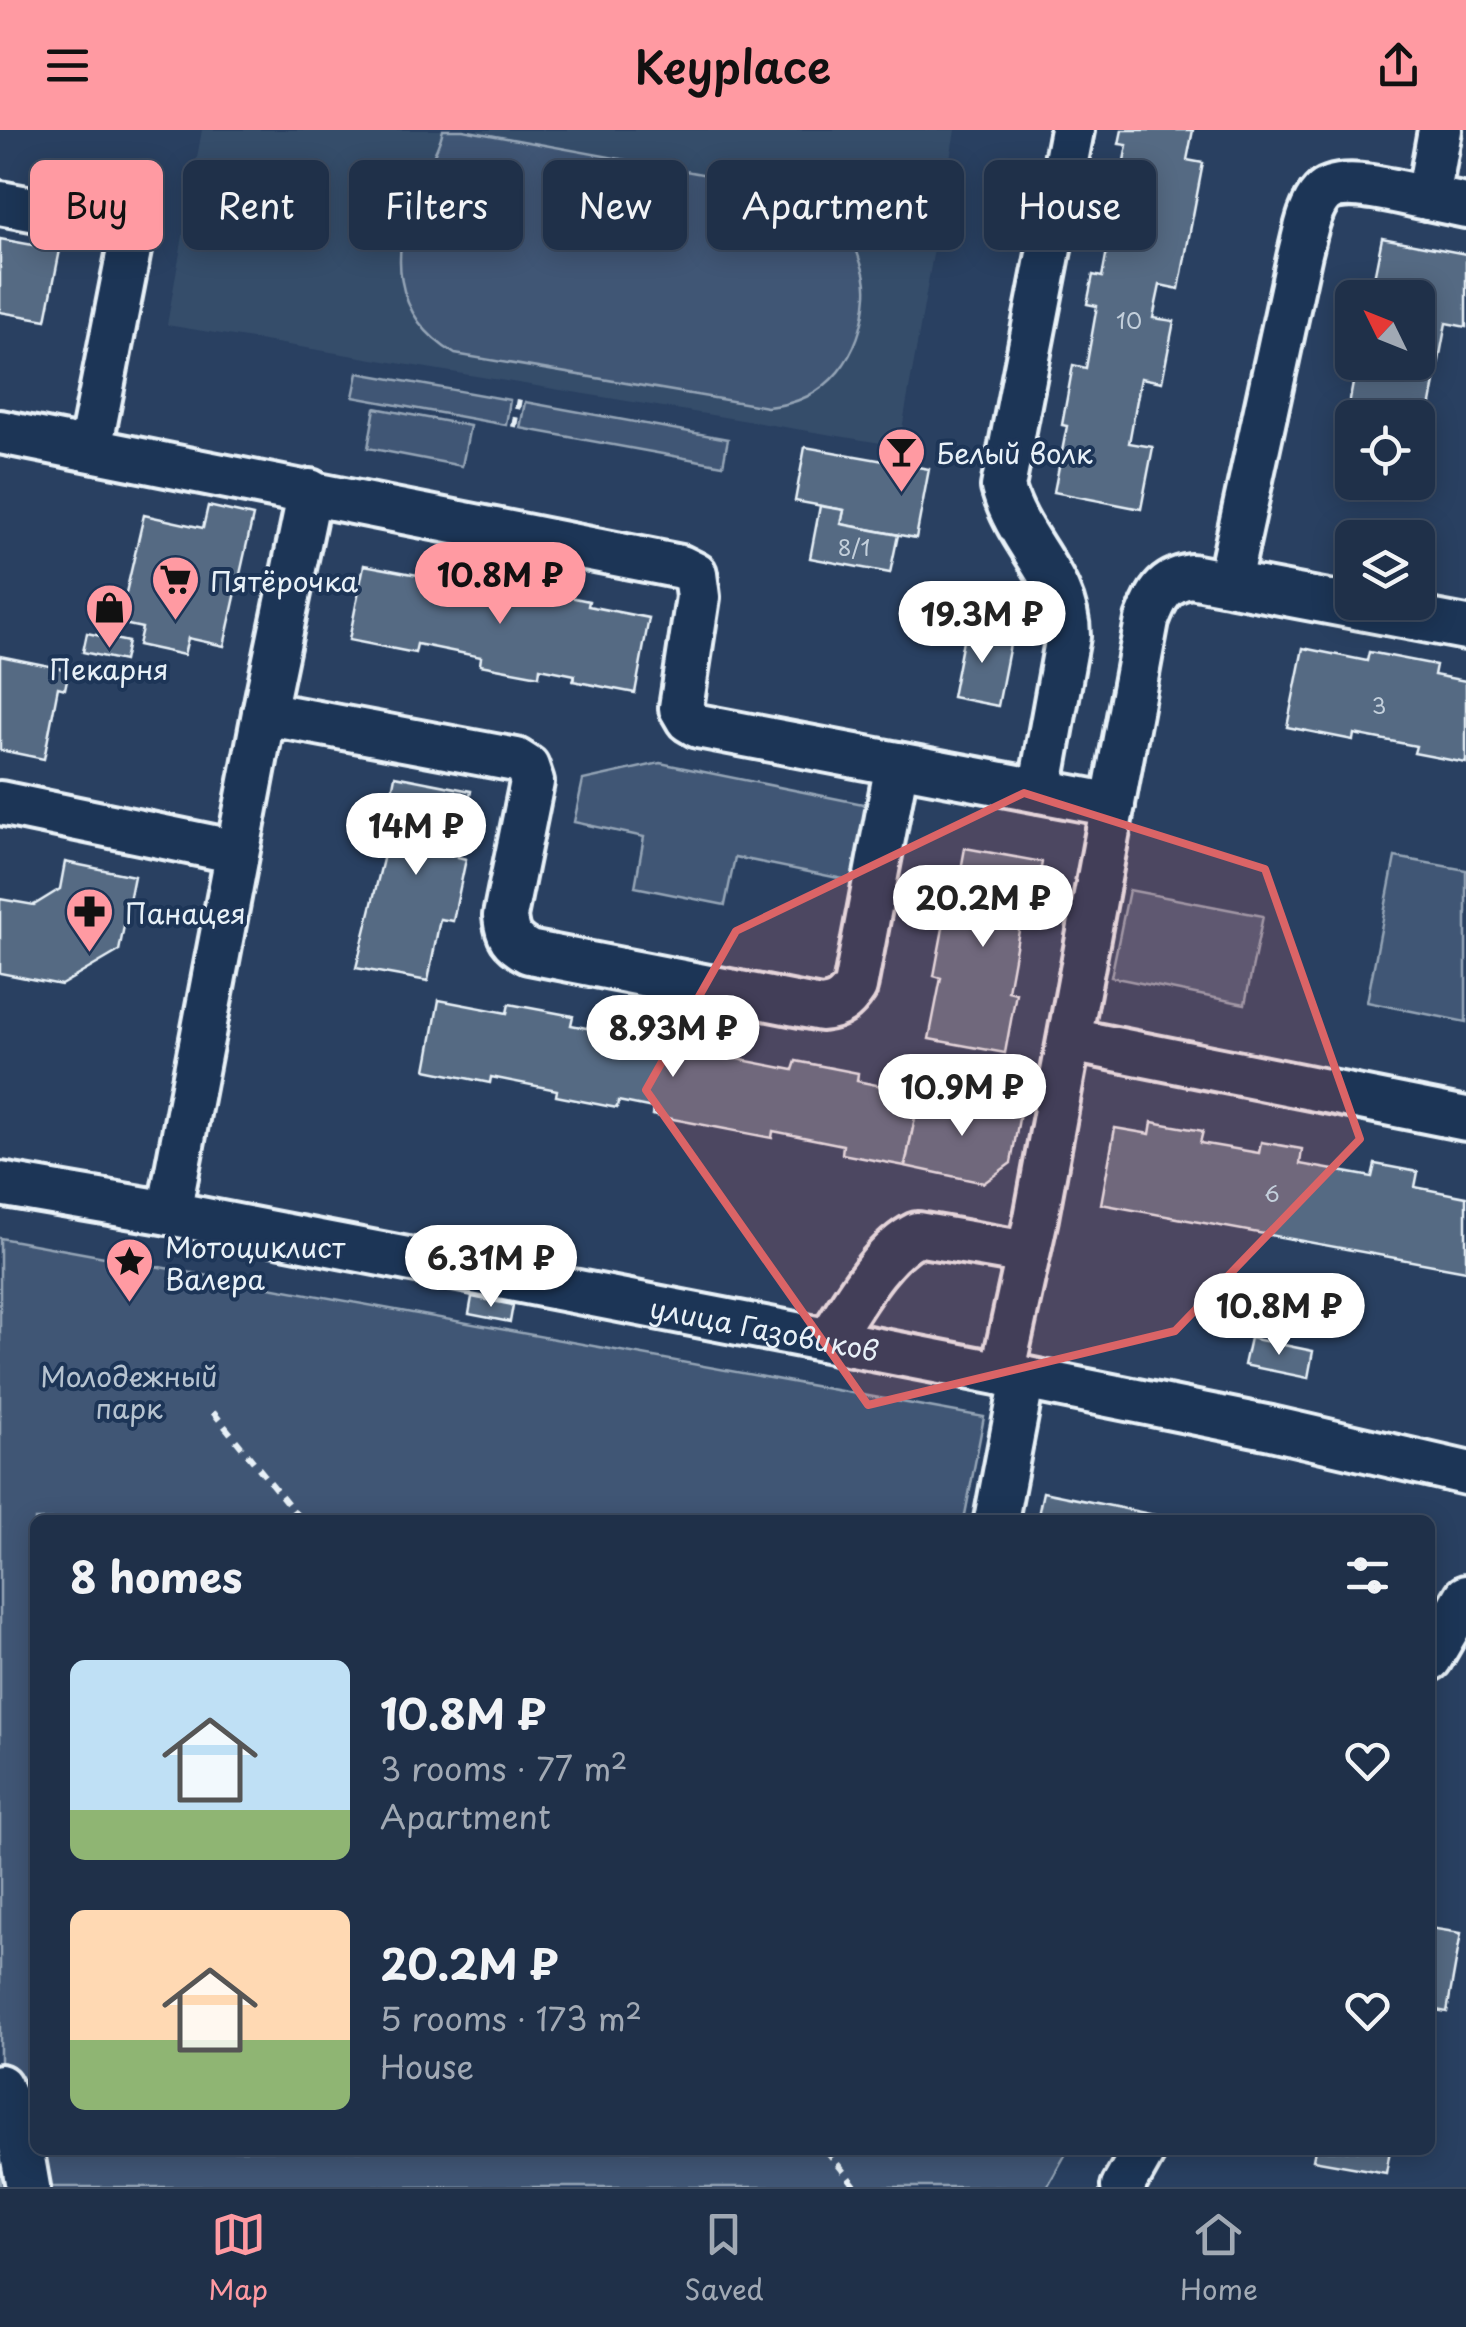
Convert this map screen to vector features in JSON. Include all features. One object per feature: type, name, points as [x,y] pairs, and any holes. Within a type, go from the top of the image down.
[{"type":"street","points":[[1040,792],[1068,636],[1068,614],[1061,593],[1013,514],[1003,487],[1072,130]]},
{"type":"street","points":[[1229,581],[1309,220],[1322,194],[1339,184],[1442,201],[1442,130]]},
{"type":"street","points":[[0,202],[106,222],[123,231],[130,246],[90,450]]},
{"type":"street","points":[[0,432],[681,567],[695,574],[698,584],[681,708],[688,720],[698,726],[1113,804]]},
{"type":"street","points":[[169,1213],[310,491]]},
{"type":"street","points":[[997,1515],[1026,1253],[1070,1040],[1147,620],[1156,598],[1176,578],[1191,576],[1466,628]]},
{"type":"street","points":[[264,713],[516,760],[527,767],[532,782],[505,916],[513,943],[529,952],[821,1009],[836,1007],[854,987],[897,764]]},
{"type":"street","points":[[0,803],[237,852]]},
{"type":"street","points":[[1070,1040],[1466,1119]]},
{"type":"street","name":"улица Газовиков","points":[[0,1184],[169,1213],[1012,1376],[1271,1428],[1466,1473]]},
{"type":"street","points":[[829,1340],[872,1275],[907,1239],[917,1234],[1026,1253]]},
{"type":"street","points":[[1435,1650],[1466,1597]]},
{"type":"street","points":[[0,2086],[9,2132],[28,2187]]},
{"type":"street","points":[[1122,2187],[1141,2155]]},
{"type":"path","points":[[514,427],[520,394]]},
{"type":"path","points":[[213,1412],[298,1515]]},
{"type":"path","points":[[830,2155],[856,2187]]},
{"type":"highlighted area","points":[[1024,793],[1265,869],[1360,1139],[1175,1331],[868,1405],[646,1090],[736,931]]},
{"type":"shaded area","points":[[202,130],[955,130],[950,160],[707,160],[707,250],[934,250],[899,446],[167,325],[183,236],[183,250],[329,250],[329,160],[197,160]]},
{"type":"green space","points":[[443,130],[463,130],[626,160],[543,160],[543,250],[687,250],[687,171],[707,175],[707,250],[856,250],[866,295],[858,337],[838,372],[825,385],[808,396],[767,407],[455,354],[418,321],[402,280],[401,250],[523,250],[523,160],[431,160]]},
{"type":"green space","points":[[358,373],[510,400],[506,425],[353,397]]},
{"type":"green space","points":[[525,402],[728,439],[723,465],[520,428]]},
{"type":"green space","points":[[375,408],[470,426],[462,466],[368,448]]},
{"type":"green space","points":[[660,763],[868,805],[853,881],[735,857],[725,905],[635,887],[644,837],[574,822],[583,780]]},
{"type":"green space","points":[[1395,857],[1466,870],[1466,1022],[1367,1002]]},
{"type":"green space","points":[[1129,890],[1263,916],[1245,1004],[1111,977]]},
{"type":"green space","name":"Молодежный парк","points":[[0,1238],[984,1417],[965,1515],[30,1515],[30,2155],[1065,2155],[1047,2187],[0,2187]]},
{"type":"building","points":[[1122,130],[1193,130],[1187,160],[1203,163],[1179,289],[1160,285],[1153,318],[1174,321],[1162,382],[1141,378],[1129,443],[1153,447],[1141,509],[1054,492],[1067,426],[1062,425],[1073,365],[1086,368],[1097,306],[1087,304],[1093,275],[1102,277],[1107,250],[1156,250],[1156,160],[1124,160],[1127,145],[1119,144]]},
{"type":"building","points":[[1382,238],[1466,254],[1466,327],[1446,323],[1432,400],[1350,400],[1354,380],[1435,380],[1435,280],[1374,280]]},
{"type":"building","points":[[0,239],[30,244],[30,250],[60,250],[46,320],[0,312]]},
{"type":"building","points":[[805,447],[929,469],[916,538],[841,524],[844,510],[795,501]]},
{"type":"building","points":[[208,506],[253,516],[224,646],[188,638],[184,655],[138,645],[142,628],[119,623],[144,515],[203,528]]},
{"type":"building","points":[[820,506],[844,510],[841,524],[898,535],[890,573],[810,558]]},
{"type":"building","points":[[364,565],[434,578],[435,571],[495,583],[493,590],[554,601],[555,594],[589,601],[588,606],[649,618],[635,693],[573,681],[575,675],[540,668],[539,676],[480,665],[481,657],[417,644],[415,653],[349,640]]},
{"type":"building","points":[[966,625],[1012,634],[998,706],[952,697]]},
{"type":"building","points":[[87,633],[128,642],[124,661],[83,652]]},
{"type":"building","points":[[1303,648],[1367,661],[1369,652],[1436,665],[1434,675],[1466,681],[1466,763],[1414,753],[1416,746],[1354,734],[1353,740],[1287,727]]},
{"type":"building","points":[[0,656],[69,670],[65,689],[58,687],[44,759],[0,750]]},
{"type":"building","points":[[395,776],[471,791],[458,857],[466,859],[453,921],[440,919],[428,981],[356,968],[387,843],[382,842]]},
{"type":"building","points":[[965,848],[1042,862],[1030,927],[1020,925],[1008,991],[1016,993],[1005,1053],[929,1039],[941,978],[934,976],[946,912],[953,914]]},
{"type":"building","points":[[65,862],[134,876],[119,951],[61,985],[0,973],[0,899],[34,905],[60,889]]},
{"type":"building","points":[[439,1000],[507,1013],[509,1004],[573,1016],[571,1025],[633,1037],[634,1027],[667,1033],[665,1045],[793,1070],[796,1061],[858,1073],[857,1081],[920,1094],[905,1166],[842,1154],[843,1145],[773,1131],[772,1138],[652,1115],[653,1108],[618,1101],[617,1108],[556,1096],[557,1090],[491,1077],[490,1083],[426,1070]]},
{"type":"building","points":[[920,1094],[1020,1113],[1011,1163],[984,1183],[905,1166]]},
{"type":"building","points":[[1152,1122],[1203,1131],[1200,1143],[1259,1153],[1261,1142],[1302,1149],[1300,1164],[1372,1177],[1375,1164],[1418,1172],[1415,1187],[1466,1197],[1466,1271],[1101,1204],[1115,1128],[1150,1134]]},
{"type":"building","points":[[472,1297],[513,1305],[510,1322],[469,1314]]},
{"type":"building","points":[[1250,1338],[1313,1351],[1308,1378],[1244,1365]]},
{"type":"building","points":[[1043,1492],[1155,1515],[1038,1515]]},
{"type":"building","points":[[1435,1929],[1461,1933],[1447,2012],[1435,2010]]},
{"type":"building","points":[[1314,2155],[1389,2155],[1386,2173],[1313,2160]]},
{"type":"place","name":"Белый волк","points":[[901,494]]},
{"type":"place","name":"Пятёрочка","points":[[175,622]]},
{"type":"place","name":"Пекарня","points":[[109,650]]},
{"type":"place","name":"Панацея","points":[[90,954]]},
{"type":"place","name":"Мотоциклист Валера","points":[[130,1304]]}]
